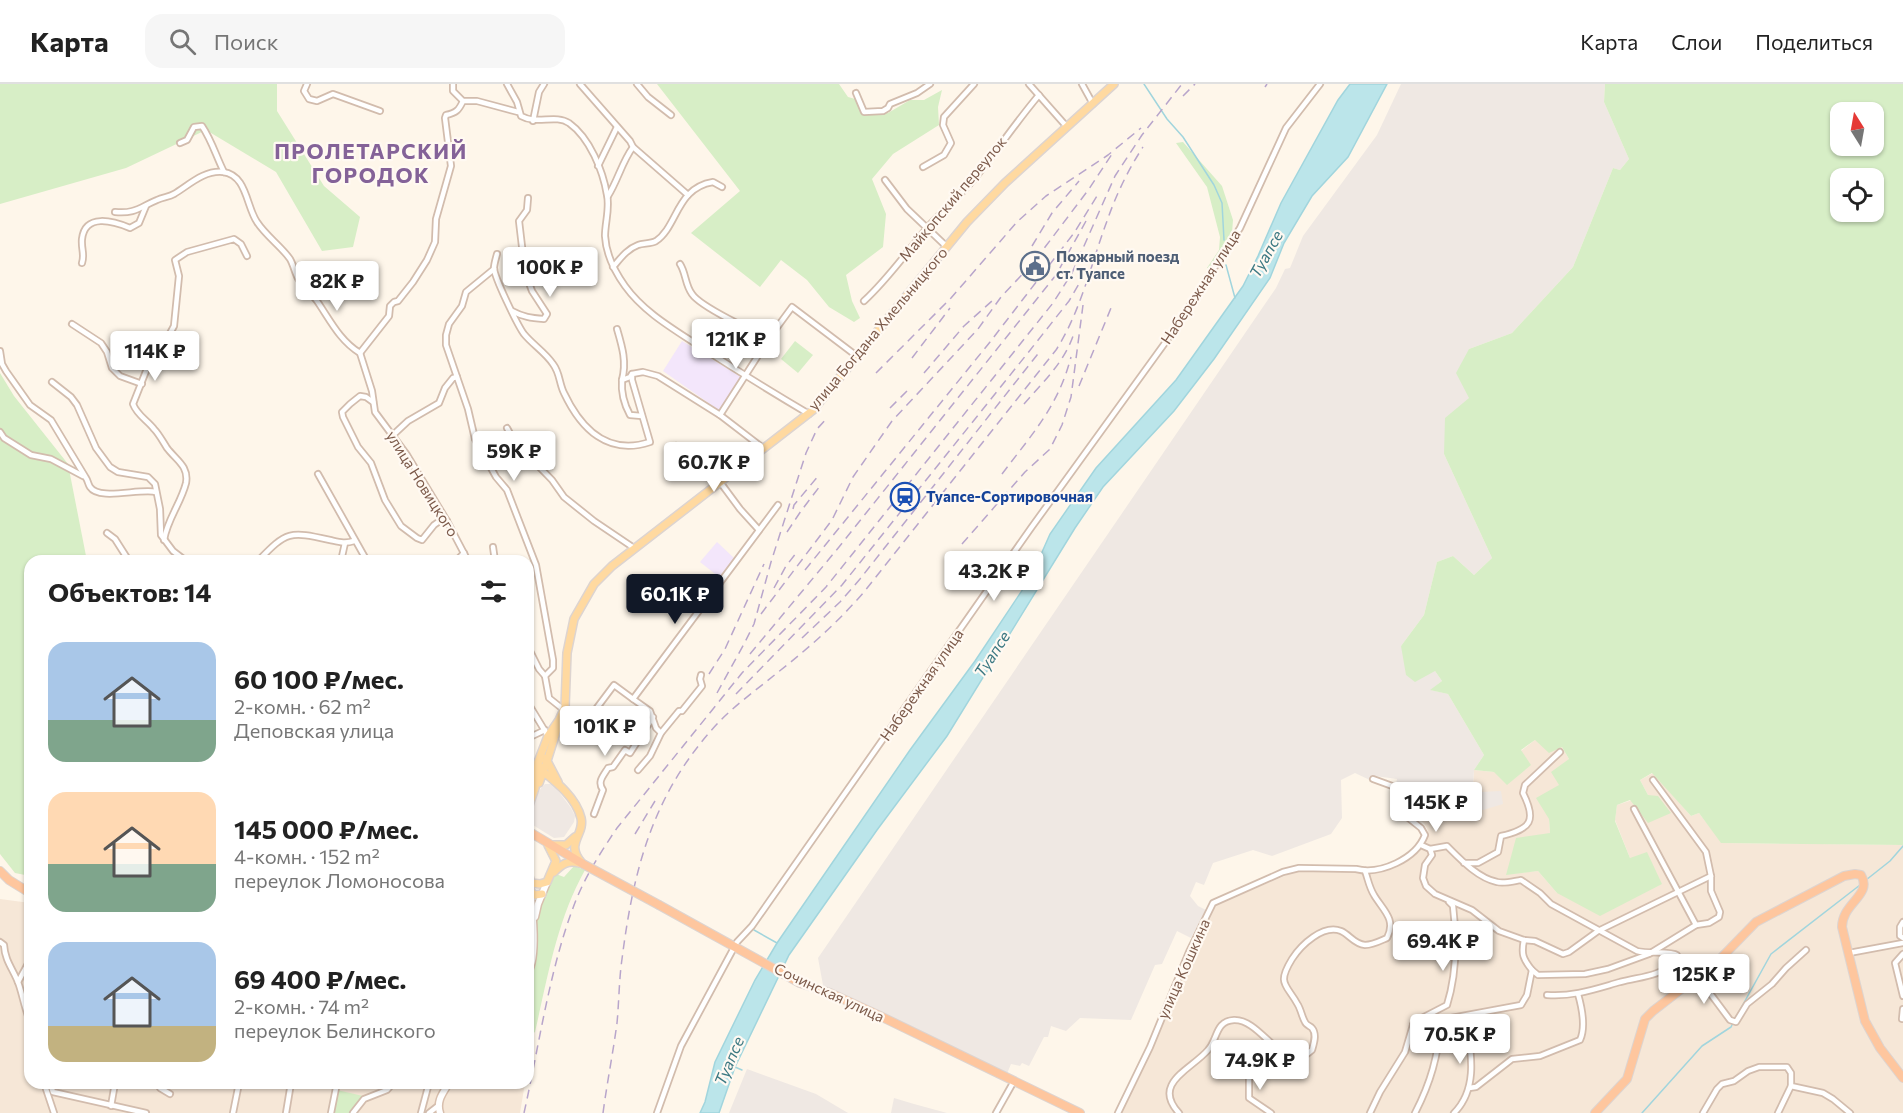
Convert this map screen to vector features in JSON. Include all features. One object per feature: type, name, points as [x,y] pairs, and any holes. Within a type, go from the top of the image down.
[{"type":"highway","name":"Сочинская улица","points":[[534,835],[800,984],[840,997],[1080,1113]]},
{"type":"highway","points":[[0,871],[24,889]]},
{"type":"highway","points":[[1595,1113],[1627,1079],[1648,1016],[1732,948],[1756,922],[1844,876],[1859,874],[1864,882],[1860,895],[1842,919],[1849,953],[1865,1021],[1880,1048],[1903,1078]]},
{"type":"main road","name":"улица Богдана Хмельницкого","points":[[559,720],[566,698],[567,653],[574,619],[585,598],[600,578],[634,548],[809,414],[824,399],[967,222],[998,190],[1114,84]]},
{"type":"main road","points":[[534,789],[546,733],[559,720]]},
{"type":"main road","points":[[534,789],[547,761],[559,720]]},
{"type":"main road","points":[[538,762],[542,758],[547,761],[581,818],[574,851],[583,864]]},
{"type":"main road","points":[[538,762],[539,768],[562,788]]},
{"type":"main road","points":[[534,789],[549,780],[562,788]]},
{"type":"main road","points":[[548,844],[566,845],[580,830]]},
{"type":"main road","points":[[534,922],[555,857],[548,844]]},
{"type":"main road","points":[[534,884],[549,879],[563,864],[572,861],[583,864]]},
{"type":"main road","points":[[534,896],[542,894]]},
{"type":"main road","points":[[439,1110],[440,1098],[445,1089]]},
{"type":"street","points":[[307,84],[304,91],[309,99],[318,101],[333,94],[380,111]]},
{"type":"street","points":[[453,84],[453,91],[463,101],[477,101],[518,112],[529,121],[557,119],[568,123],[582,136],[598,166],[608,196],[605,237],[609,259],[624,286],[640,305],[745,376],[809,414]]},
{"type":"street","points":[[507,84],[517,102],[518,112]]},
{"type":"street","points":[[533,121],[539,92],[544,84]]},
{"type":"street","points":[[580,84],[633,147],[688,195]]},
{"type":"street","points":[[637,84],[648,97],[671,115]]},
{"type":"street","points":[[856,93],[864,112],[883,111],[890,104],[917,93],[930,84]]},
{"type":"street","points":[[923,167],[944,155],[951,143],[943,125],[944,117],[974,84]]},
{"type":"street","points":[[1029,84],[1067,127]]},
{"type":"street","points":[[1082,84],[1093,104]]},
{"type":"street","name":"Набережная улица","points":[[657,1113],[681,1046],[736,948],[1031,528],[1170,336],[1240,228],[1286,128],[1320,84]]},
{"type":"street","name":"Майкопский переулок","points":[[864,301],[882,285],[926,229],[974,179],[997,151],[1013,125],[1039,95]]},
{"type":"street","points":[[360,353],[388,316],[390,306],[399,301],[413,282],[435,242],[436,219],[451,166],[445,118],[446,115],[454,114],[460,109],[463,101]]},
{"type":"street","name":"улица Новицкого","points":[[180,143],[186,140],[194,127],[202,126],[215,148],[224,172],[237,178],[246,193],[258,224],[292,262],[299,281],[316,300],[333,327],[352,349],[360,353],[372,391],[375,412],[407,455],[464,553]]},
{"type":"street","points":[[598,166],[617,127]]},
{"type":"street","points":[[608,196],[619,178],[624,159],[633,147]]},
{"type":"street","points":[[115,212],[128,214],[174,194],[186,184],[207,173],[224,172]]},
{"type":"street","points":[[885,180],[926,229],[947,247]]},
{"type":"street","points":[[613,267],[631,248],[654,242],[695,188],[706,183],[717,183],[722,187]]},
{"type":"street","points":[[512,310],[522,317],[544,319],[547,314],[532,291],[525,272],[519,221],[526,210],[528,198]]},
{"type":"street","points":[[82,263],[85,256],[82,239],[86,228],[93,222],[101,221],[115,222],[130,228],[139,224],[146,206]]},
{"type":"street","points":[[164,540],[169,521],[186,482],[185,470],[155,430],[135,411],[133,404],[152,356],[174,326],[179,276],[175,260],[187,252],[234,239],[241,244],[247,256]]},
{"type":"street","points":[[497,254],[494,269],[524,334],[546,355],[558,371],[564,392],[582,422],[607,443],[625,447],[650,442],[636,401],[632,374]]},
{"type":"street","points":[[680,264],[686,272],[689,289],[703,305],[756,333],[770,337]]},
{"type":"street","points":[[494,269],[466,292],[462,306],[449,324],[446,345],[468,409],[475,439],[496,477],[507,490],[532,555]]},
{"type":"street","points":[[720,415],[792,307],[858,357]]},
{"type":"street","points":[[72,324],[101,343],[107,352],[112,368],[120,376],[142,384]]},
{"type":"street","points":[[617,329],[624,354],[622,389],[625,406],[630,415],[642,416]]},
{"type":"street","points":[[0,351],[2,364],[6,371],[30,405],[51,420],[90,487],[96,492],[130,493],[144,490],[156,492]]},
{"type":"street","points":[[622,380],[630,378],[632,374],[643,372],[658,376],[720,415],[763,448]]},
{"type":"street","points":[[393,435],[408,421],[440,403],[447,385],[457,377]]},
{"type":"street","points":[[52,382],[71,397],[77,405],[96,448],[110,467],[118,472],[148,477],[155,484],[160,509],[161,535],[178,555]]},
{"type":"street","points":[[373,402],[360,396],[342,412],[342,417],[358,447],[371,462],[385,500],[401,526],[422,540],[441,520],[447,521]]},
{"type":"street","points":[[507,428],[514,441],[552,480],[564,497],[634,548]]},
{"type":"street","points":[[0,432],[3,438],[31,455],[51,459],[86,478]]},
{"type":"street","points":[[676,446],[720,482],[759,530]]},
{"type":"street","points":[[318,474],[363,555]]},
{"type":"street","points":[[633,699],[778,505]]},
{"type":"street","points":[[107,533],[115,539],[125,555]]},
{"type":"street","points":[[264,555],[283,537],[292,534],[345,543],[354,541]]},
{"type":"street","points":[[342,555],[345,543]]},
{"type":"street","points":[[493,547],[494,555]]},
{"type":"street","points":[[534,560],[553,660],[553,668],[545,676]]},
{"type":"street","points":[[534,659],[545,676],[549,698],[564,710]]},
{"type":"street","points":[[638,770],[650,756],[661,733],[702,686],[701,675]]},
{"type":"street","points":[[578,733],[614,685],[650,711],[656,728],[661,733]]},
{"type":"street","points":[[534,713],[546,733],[534,736]]},
{"type":"street","points":[[594,814],[603,790],[600,782],[608,768],[613,767],[625,750],[630,753],[653,717]]},
{"type":"street","points":[[1464,863],[1478,863],[1498,852],[1501,836],[1514,833],[1528,825],[1532,819],[1531,808],[1523,793],[1525,785],[1560,752]]},
{"type":"street","points":[[1179,1113],[1170,1104],[1169,1091],[1179,1073],[1208,1050],[1218,1029],[1229,1021],[1239,1020],[1252,1025],[1292,1058],[1302,1057],[1312,1050],[1315,1035],[1312,1028],[1306,1024],[1298,1003],[1289,993],[1284,982],[1285,971],[1294,956],[1309,940],[1332,929],[1343,932],[1356,943],[1366,945],[1387,938],[1391,931],[1390,920],[1385,907],[1374,895],[1365,872],[1388,867],[1421,845],[1425,836],[1421,828],[1406,816],[1403,800],[1395,787],[1373,778]]},
{"type":"street","points":[[1523,939],[1521,952],[1523,959],[1538,975],[1585,974],[1608,969],[1649,954],[1696,925],[1709,923],[1719,917],[1720,912],[1711,891],[1711,876],[1706,852],[1653,780]]},
{"type":"street","points":[[1634,809],[1696,925]]},
{"type":"street","points":[[1421,845],[1430,849],[1447,846],[1464,863],[1499,883],[1521,880],[1551,904],[1637,951],[1649,954],[1673,952],[1677,955],[1677,962],[1655,975],[1578,994],[1546,995]]},
{"type":"street","points":[[1430,849],[1432,855],[1425,865],[1423,878],[1426,886],[1435,894],[1472,910],[1499,931],[1536,941],[1563,954],[1598,931],[1711,876]]},
{"type":"street","name":"улица Кошкина","points":[[1118,1113],[1150,1047],[1189,952],[1213,903],[1283,872],[1299,868],[1365,872]]},
{"type":"street","points":[[1370,1113],[1405,1052],[1413,1025],[1447,1005],[1455,954],[1453,906],[1447,900]]},
{"type":"street","points":[[1903,922],[1900,927],[1900,936],[1903,938]]},
{"type":"street","points":[[0,942],[4,945],[5,955],[18,982],[24,1002]]},
{"type":"street","points":[[1849,953],[1903,943]]},
{"type":"street","points":[[1698,977],[1731,1020],[1736,1022],[1747,1004],[1773,984],[1786,968],[1806,950]]},
{"type":"street","points":[[1903,954],[1895,963],[1903,996]]},
{"type":"street","points":[[1413,1025],[1521,1005],[1527,994],[1532,970]]},
{"type":"street","points":[[18,982],[24,971]]},
{"type":"street","points":[[1469,1088],[1476,1087],[1512,1059],[1540,1056],[1580,1040],[1583,1034],[1578,994]]},
{"type":"street","points":[[1902,1019],[1903,1010]]},
{"type":"street","points":[[1454,1113],[1469,1088],[1472,1055],[1466,1016]]},
{"type":"street","points":[[1415,1113],[1435,1065],[1441,1021]]},
{"type":"street","points":[[1703,1113],[1722,1084],[1734,1081],[1748,1071],[1759,1067],[1787,1067],[1791,1073],[1791,1086],[1779,1113]]},
{"type":"street","points":[[1249,1072],[1249,1098],[1271,1113]]},
{"type":"street","points":[[996,1113],[1014,1080]]},
{"type":"street","points":[[1791,1086],[1823,1093],[1833,1098],[1850,1113]]},
{"type":"street","points":[[46,1089],[54,1113]]},
{"type":"street","points":[[52,1089],[53,1092],[146,1113]]},
{"type":"street","points":[[111,1106],[114,1089]]},
{"type":"street","points":[[162,1089],[171,1094]]},
{"type":"street","points":[[233,1113],[238,1089]]},
{"type":"street","points":[[286,1113],[290,1089]]},
{"type":"street","points":[[331,1113],[337,1089]]},
{"type":"street","points":[[353,1113],[364,1099],[387,1089]]},
{"type":"street","points":[[421,1113],[427,1089]]},
{"type":"street","points":[[429,1113],[439,1110]]},
{"type":"shaded area","points":[[1401,84],[1605,84],[1604,102],[1629,159],[1620,170],[1613,168],[1573,267],[1512,333],[1469,349],[1469,398],[1444,454],[1492,558],[1474,575],[1453,556],[1437,562],[1424,615],[1401,646],[1435,671],[1442,681],[1431,690],[1448,694],[1484,755],[1474,770],[1473,786],[1480,792],[1501,791],[1503,804],[1483,810],[1459,805],[1436,784],[1423,786],[1404,797],[1396,785],[1397,779],[1375,776],[1372,781],[1355,773],[1341,780],[1342,818],[1331,834],[1272,856],[1253,850],[1213,863],[1204,885],[1196,882],[1190,896],[1198,906],[1206,910],[1191,938],[1177,931],[1162,964],[1155,965],[1131,1020],[1080,1018],[1066,1031],[1051,1026],[1048,1037],[1044,1037],[1029,1066],[1022,1063],[1020,1066],[1011,1064],[1006,1076],[823,985],[818,958],[1276,288],[1285,269],[1290,268],[1303,236],[1377,135]]},
{"type":"shaded area","points":[[682,341],[741,377],[720,411],[663,371]]},
{"type":"shaded area","points":[[717,542],[734,558],[719,577],[700,562]]},
{"type":"shaded area","points":[[1535,740],[1562,747],[1569,759],[1549,819],[1550,833],[1507,874],[1538,871],[1557,893],[1630,858],[1615,820],[1617,805],[1648,795],[1640,780],[1653,773],[1691,816],[1699,813],[1722,843],[1903,845],[1903,1113],[1120,1113],[1213,906],[1299,870],[1365,874],[1390,869],[1422,848],[1428,831],[1424,823],[1409,813],[1404,797],[1423,786],[1436,783],[1459,805],[1480,792],[1473,785],[1474,770],[1494,772]]},
{"type":"shaded area","points":[[545,784],[553,784],[575,816],[574,822],[564,837],[554,838],[534,826],[534,803]]},
{"type":"shaded area","points":[[0,899],[24,902],[24,1089],[524,1089],[520,1113],[0,1113]]},
{"type":"shaded area","points":[[747,1069],[816,1094],[848,1113],[729,1113]]},
{"type":"shaded area","points":[[894,1098],[914,1104],[947,1113],[891,1113]]},
{"type":"green space","points":[[0,84],[277,84],[277,111],[324,186],[360,217],[353,247],[322,251],[276,172],[206,130],[126,168],[0,204]]},
{"type":"green space","points":[[657,84],[839,84],[848,97],[859,100],[866,113],[888,113],[910,100],[924,100],[942,90],[938,107],[939,125],[893,154],[872,179],[886,214],[883,247],[846,275],[852,301],[860,318],[854,322],[829,307],[807,280],[781,260],[760,287],[691,233],[740,191]]},
{"type":"green space","points":[[1605,84],[1903,84],[1903,845],[1721,843],[1699,813],[1691,816],[1652,773],[1640,780],[1648,795],[1658,796],[1671,813],[1648,823],[1630,800],[1617,805],[1615,821],[1630,858],[1647,852],[1662,884],[1600,916],[1557,893],[1538,871],[1506,875],[1516,838],[1550,833],[1549,819],[1536,798],[1559,785],[1551,772],[1569,759],[1562,747],[1549,753],[1535,740],[1521,750],[1531,765],[1507,785],[1494,772],[1474,770],[1484,755],[1448,694],[1430,690],[1442,681],[1435,671],[1415,682],[1406,675],[1401,646],[1424,615],[1437,562],[1453,556],[1474,575],[1492,558],[1444,454],[1445,418],[1469,398],[1456,373],[1469,349],[1512,333],[1573,267],[1613,168],[1620,170],[1629,159],[1604,102]]},
{"type":"green space","points":[[1183,142],[1222,186],[1233,220],[1232,233],[1210,269],[1207,268],[1219,250],[1220,237],[1207,187],[1176,143]]},
{"type":"green space","points":[[795,341],[813,355],[798,373],[781,359]]},
{"type":"green space","points":[[0,373],[14,396],[68,464],[86,555],[24,555],[24,875],[15,873],[0,854]]},
{"type":"green space","points":[[574,866],[585,870],[560,928],[534,1033],[534,946],[539,904],[556,874],[564,877]]},
{"type":"green space","points":[[337,1090],[363,1096],[350,1113],[332,1113]]},
{"type":"water","name":"Туапсе","points":[[1350,84],[1387,84],[1348,157],[1312,196],[1284,243],[1270,278],[1214,359],[1174,411],[1103,487],[1075,528],[947,736],[789,955],[735,1067],[719,1113],[700,1113],[715,1062],[755,980],[777,943],[910,750],[975,661],[1031,577],[1050,534],[1096,468],[1176,380],[1243,286],[1281,203],[1338,100]]},
{"type":"waterway","points":[[1144,84],[1167,119],[1183,137],[1214,185],[1222,203],[1224,240]]},
{"type":"waterway","points":[[1226,265],[1235,298]]},
{"type":"waterway","points":[[1866,880],[1890,861],[1903,846]]},
{"type":"waterway","points":[[1735,1019],[1771,954],[1860,885]]},
{"type":"waterway","points":[[754,930],[777,943]]},
{"type":"waterway","points":[[1642,1113],[1702,1046],[1731,1027],[1733,1023]]},
{"type":"waterway","name":"Туапсе","points":[[735,1067],[742,1070]]},
{"type":"railway","points":[[534,1065],[551,983],[565,932],[582,887],[604,847],[742,673],[826,587],[1053,303],[1072,273],[1115,176],[1142,135],[1182,84]]},
{"type":"railway","points":[[1183,96],[1195,84]]},
{"type":"railway","points":[[876,373],[951,298],[1017,222],[1046,196],[1108,155],[1141,128]]},
{"type":"railway","points":[[603,1113],[617,1023],[621,967],[632,897],[648,839],[672,784],[689,758],[717,724],[812,644],[864,592],[1056,350],[1079,303],[1114,202],[1143,147]]},
{"type":"railway","points":[[761,614],[832,520],[853,477],[892,421],[978,329],[1001,297],[1033,263],[1089,189],[1112,154]]},
{"type":"railway","points":[[1032,246],[1052,213],[1079,181]]},
{"type":"railway","points":[[805,570],[990,342],[1074,233],[1097,196]]},
{"type":"railway","points":[[750,654],[839,547],[1056,275],[1086,221]]},
{"type":"railway","points":[[736,694],[842,585],[1069,301],[1080,282]]},
{"type":"railway","points":[[924,373],[964,326],[992,301]]},
{"type":"railway","points":[[962,544],[1025,472],[1050,449],[1062,425],[1071,397],[1083,305]]},
{"type":"railway","points":[[912,358],[950,308]]},
{"type":"railway","points":[[1079,386],[1111,308]]},
{"type":"railway","points":[[1024,404],[1059,362],[1074,333]]},
{"type":"railway","points":[[802,638],[840,602],[860,579],[1041,350]]},
{"type":"railway","points":[[1002,474],[1043,419],[1059,391],[1071,357]]},
{"type":"railway","points":[[890,408],[910,388]]},
{"type":"railway","points":[[717,693],[754,624],[806,453],[817,429],[828,417]]},
{"type":"railway","points":[[793,509],[819,475]]},
{"type":"railway","points":[[787,532],[820,486]]},
{"type":"railway","points":[[774,588],[797,552]]},
{"type":"railway","points":[[709,674],[725,649],[764,564]]},
{"type":"railway","points":[[635,834],[655,801]]},
{"type":"railway","points":[[524,1113],[529,1089]]},
{"type":"place","name":"Пожарный поезд ст. Туапсе","points":[[1035,266]]},
{"type":"place","name":"Туапсе-Сортировочная","points":[[905,497]]},
{"type":"district","name":"ПРОЛЕТАРСКИЙ ГОРОДОК","points":[[371,164]]}]
